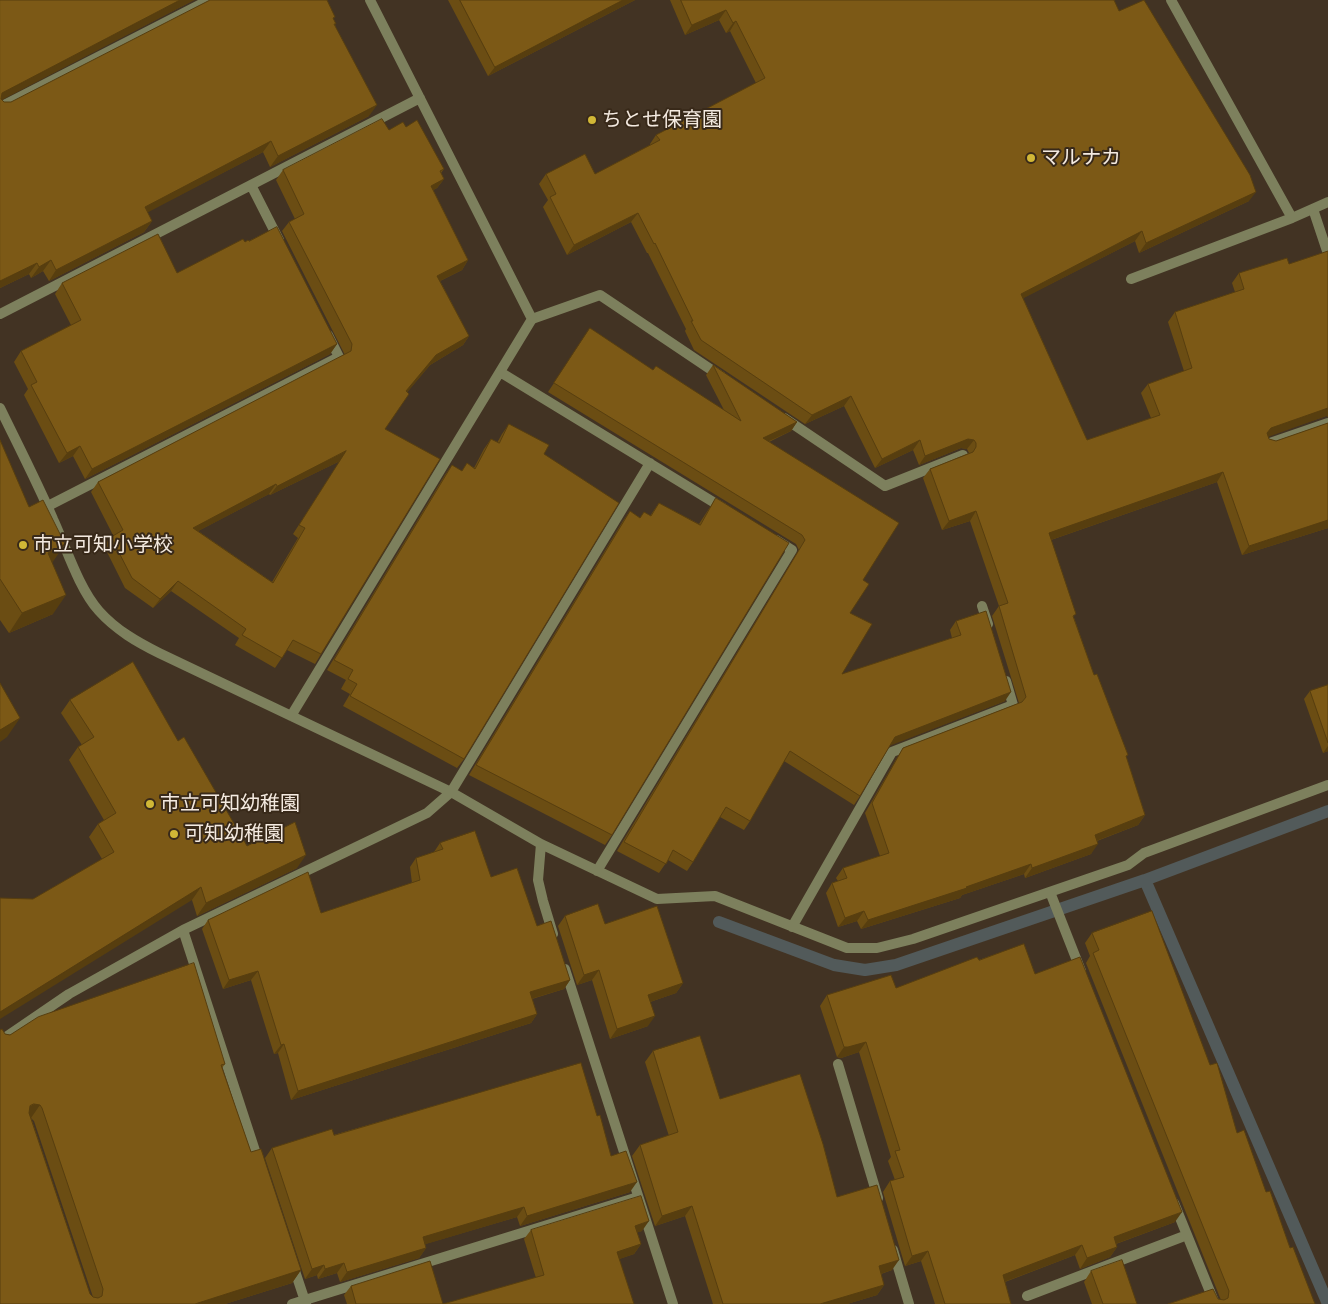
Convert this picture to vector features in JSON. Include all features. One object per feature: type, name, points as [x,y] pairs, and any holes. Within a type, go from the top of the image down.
[{"type":"street","points":[[0,108],[209,0]]},
{"type":"street","points":[[370,0],[532,319]]},
{"type":"street","points":[[1170,0],[1292,218]]},
{"type":"street","points":[[0,314],[420,98]]},
{"type":"street","points":[[251,185],[282,245]]},
{"type":"street","points":[[1131,278],[1292,218],[1328,202]]},
{"type":"street","points":[[1314,209],[1328,254]]},
{"type":"street","points":[[291,716],[532,319],[600,295],[730,382]]},
{"type":"street","points":[[48,506],[339,357],[322,323]]},
{"type":"street","points":[[500,372],[734,514]]},
{"type":"street","points":[[0,408],[48,506],[86,593],[99,611],[114,626],[134,640],[159,653],[451,792],[541,844],[657,899],[715,896],[847,948],[877,948],[913,940],[1051,895],[1128,865],[1144,854],[1328,785]]},
{"type":"street","points":[[779,415],[885,486],[963,455]]},
{"type":"street","points":[[1267,444],[1328,423]]},
{"type":"street","points":[[0,1041],[69,994],[183,930],[427,813],[451,792],[650,463]]},
{"type":"street","points":[[598,871],[792,550],[767,534]]},
{"type":"street","points":[[982,606],[990,633]]},
{"type":"street","points":[[792,927],[892,752],[1013,705],[1002,669]]},
{"type":"street","points":[[541,844],[538,880],[543,901],[673,1304]]},
{"type":"street","points":[[1051,895],[1085,980]]},
{"type":"street","points":[[183,930],[264,1176]]},
{"type":"street","points":[[838,1064],[882,1212]]},
{"type":"street","points":[[1169,1189],[1215,1304]]},
{"type":"street","points":[[292,1304],[305,1302],[638,1196]]},
{"type":"street","points":[[1028,1296],[1187,1235]]},
{"type":"street","points":[[890,1239],[909,1304]]},
{"type":"street","points":[[289,1252],[305,1302]]},
{"type":"building","points":[[0,0],[180,0],[2,93],[1,99],[4,102],[11,102],[210,0],[327,0],[335,17],[333,18],[336,24],[334,24],[377,105],[278,156],[271,141],[145,207],[152,221],[56,270],[51,260],[39,267],[37,263],[0,281]]},
{"type":"building","points":[[460,0],[623,0],[495,67]]},
{"type":"building","points":[[681,0],[1114,0],[1119,11],[1144,0],[1250,175],[1256,192],[1146,243],[1142,231],[1021,294],[1087,440],[1160,415],[1148,384],[1192,368],[1175,312],[1244,289],[1239,273],[1287,258],[1289,264],[1328,251],[1328,408],[1271,428],[1267,433],[1269,439],[1276,441],[1328,423],[1328,520],[1249,546],[1223,472],[1049,533],[1076,614],[1073,616],[1094,675],[1097,674],[1128,755],[1126,756],[1145,815],[1095,835],[1098,844],[1032,868],[1031,864],[967,888],[868,920],[864,911],[845,918],[832,883],[847,878],[843,868],[889,853],[872,803],[903,748],[1022,702],[1026,697],[999,606],[1008,603],[976,511],[949,521],[930,469],[973,452],[976,447],[974,440],[968,439],[925,456],[920,440],[882,459],[851,396],[812,415],[701,340],[655,243],[638,213],[574,245],[550,197],[556,194],[546,174],[585,154],[595,174],[660,140],[656,135],[765,78],[736,21],[733,23],[726,10],[692,25]]},
{"type":"building","points":[[382,119],[389,130],[403,122],[406,127],[417,120],[444,169],[440,171],[444,179],[431,186],[468,260],[437,276],[469,336],[436,355],[406,391],[409,394],[385,429],[440,459],[321,654],[293,640],[282,658],[242,635],[246,629],[178,581],[160,599],[132,578],[111,537],[123,530],[98,482],[351,351],[352,344],[289,222],[304,214],[283,170]],"holes":[[[346,451],[299,525],[305,528],[273,583],[193,528],[276,484],[277,486]]]},
{"type":"building","points":[[277,227],[337,344],[92,469],[80,446],[67,453],[31,385],[37,382],[21,351],[81,320],[62,283],[158,234],[177,273],[243,239],[245,242],[249,241]]},
{"type":"building","points":[[590,328],[653,370],[656,366],[741,421],[713,365],[797,422],[763,438],[899,523],[863,580],[869,584],[850,613],[872,624],[842,674],[961,635],[956,621],[986,611],[1011,692],[895,737],[860,796],[790,751],[750,821],[726,807],[693,862],[673,850],[666,864],[624,842],[805,540],[802,535],[554,383]]},
{"type":"building","points":[[509,424],[549,445],[544,454],[619,503],[464,759],[350,696],[357,684],[348,679],[353,670],[334,660],[452,465],[462,471],[467,463],[475,469],[491,439],[499,443]]},
{"type":"building","points":[[0,440],[29,507],[43,500],[65,544],[48,553],[66,595],[22,613],[0,579]]},
{"type":"building","points":[[716,498],[789,543],[612,835],[476,765],[630,511],[640,518],[644,512],[651,516],[659,503],[700,525]]},
{"type":"building","points":[[133,662],[178,741],[184,737],[247,846],[295,822],[306,855],[206,903],[201,887],[0,1012],[0,898],[33,899],[114,852],[98,824],[116,813],[78,747],[94,737],[70,700]]},
{"type":"building","points":[[0,683],[20,718],[0,730]]},
{"type":"building","points":[[1328,685],[1328,743],[1310,691]]},
{"type":"building","points":[[475,831],[491,877],[517,868],[537,926],[551,921],[570,980],[530,992],[537,1014],[298,1091],[284,1044],[281,1045],[258,971],[229,980],[208,920],[308,872],[321,913],[420,880],[416,858],[443,849],[440,843]]},
{"type":"building","points":[[598,904],[605,924],[657,906],[683,983],[648,995],[655,1016],[617,1029],[599,970],[584,975],[565,916]]},
{"type":"building","points":[[1152,911],[1210,1065],[1217,1063],[1237,1133],[1244,1130],[1266,1192],[1270,1191],[1290,1248],[1293,1247],[1315,1304],[1168,1304],[1213,1289],[1218,1299],[1224,1300],[1228,1298],[1229,1291],[1093,953],[1099,950],[1092,933]]},
{"type":"building","points":[[1024,944],[1035,974],[1080,957],[1182,1212],[1114,1237],[1117,1247],[1087,1258],[1082,1245],[1003,1275],[1011,1304],[945,1304],[928,1251],[912,1256],[890,1181],[904,1177],[895,1151],[900,1150],[866,1042],[844,1047],[827,995],[891,975],[896,988],[977,957],[979,960]]},
{"type":"building","points":[[194,963],[225,1064],[221,1065],[251,1152],[261,1149],[301,1270],[195,1304],[0,1304],[0,1030],[2,1029],[5,1034],[10,1035],[38,1017]],"holes":[[[34,1104],[40,1105],[103,1289],[102,1296],[98,1298],[90,1294],[29,1113],[30,1106]]]},
{"type":"building","points":[[700,1036],[720,1099],[800,1074],[823,1144],[837,1197],[877,1185],[899,1260],[879,1266],[884,1285],[820,1304],[723,1304],[692,1206],[662,1216],[640,1145],[678,1132],[653,1051]]},
{"type":"building","points":[[581,1063],[597,1116],[600,1115],[611,1156],[626,1151],[637,1182],[527,1216],[524,1207],[423,1237],[426,1248],[347,1272],[344,1263],[325,1269],[324,1265],[312,1269],[272,1148],[332,1129],[334,1135]]},
{"type":"building","points":[[641,1196],[649,1221],[635,1226],[641,1244],[617,1252],[634,1304],[443,1304],[544,1275],[531,1230]]},
{"type":"building","points":[[1122,1260],[1137,1304],[1103,1304],[1091,1271]]},
{"type":"building","points":[[430,1261],[443,1304],[356,1304],[351,1286]]},
{"type":"waterway","points":[[719,922],[834,965],[865,970],[896,965],[1145,880],[1328,811]]},
{"type":"waterway","points":[[1145,880],[1328,1304]]},
{"type":"place","name":"ちとせ保育園","points":[[592,120]]},
{"type":"place","name":"マルナカ","points":[[1031,158]]},
{"type":"place","name":"市立可知小学校","points":[[23,545]]},
{"type":"place","name":"市立可知幼稚園","points":[[150,804]]},
{"type":"place","name":"可知幼稚園","points":[[174,834]]}]
